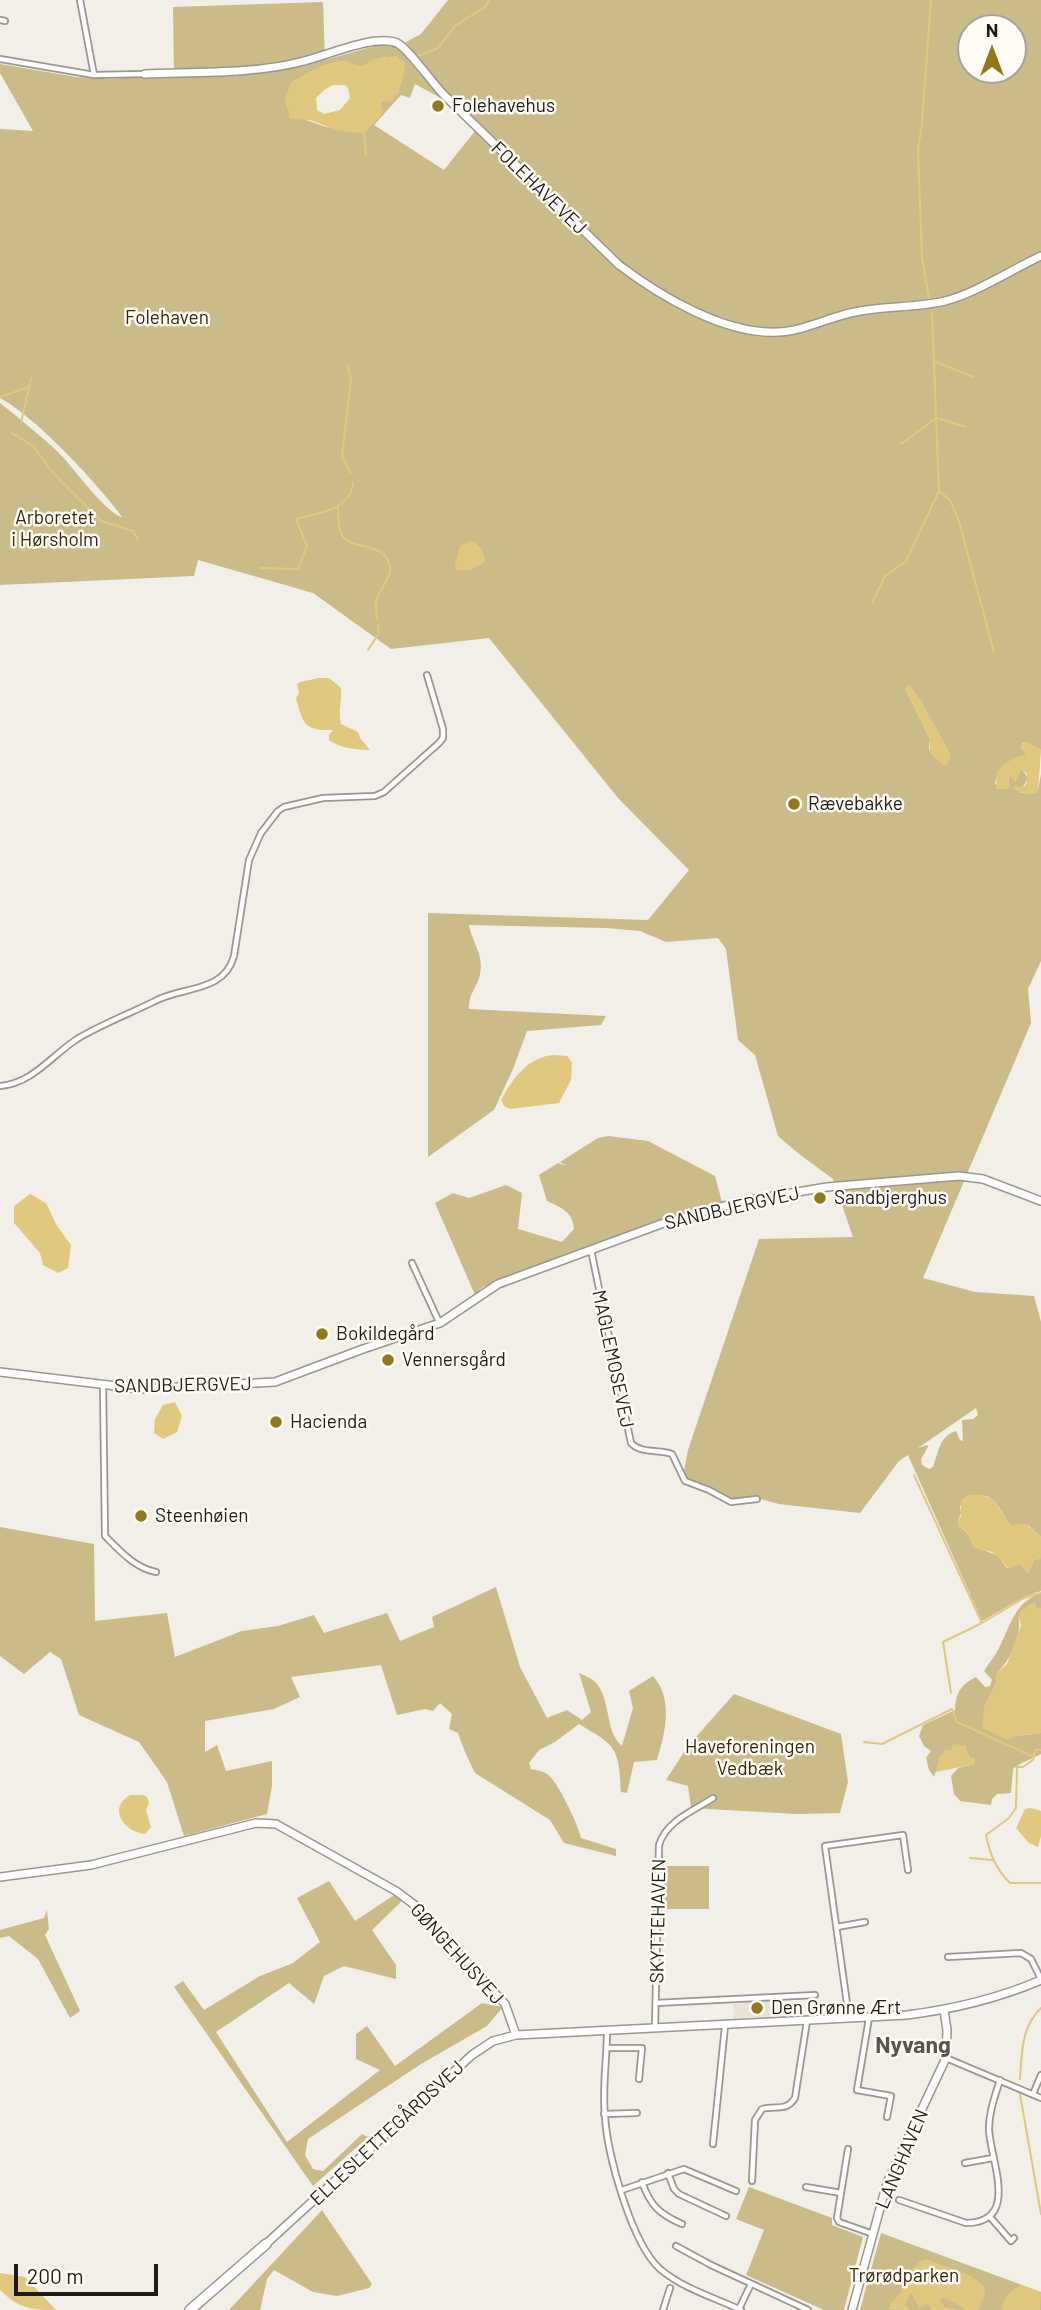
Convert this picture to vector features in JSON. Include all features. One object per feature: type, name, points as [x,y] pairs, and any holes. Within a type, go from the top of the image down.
[{"type":"highway","points":[[194,2310],[266,2244]]},
{"type":"highway","points":[[194,2310],[266,2244]]},
{"type":"street","points":[[80,0],[94,75]]},
{"type":"street","name":"FOLEHAVEVEJ","points":[[0,59],[18,66],[94,75],[145,74],[269,68],[369,43],[396,43],[408,51],[443,95],[619,265],[636,279],[710,318],[734,327],[778,332],[795,330],[854,312],[946,300],[1041,256]]},
{"type":"street","points":[[0,1086],[26,1079],[76,1040],[164,995],[206,986],[225,975],[232,966],[249,860],[267,822],[284,807],[323,798],[366,797],[384,792],[439,743],[443,734],[427,675]]},
{"type":"street","name":"SANDBJERGVEJ","points":[[0,1372],[141,1389],[275,1382],[440,1323],[498,1284],[661,1224],[738,1202],[827,1187],[971,1176],[1041,1201]]},
{"type":"street","name":"MAGLEMOSEVEJ","points":[[591,1250],[631,1443],[639,1449],[672,1454],[685,1481],[709,1490],[731,1503],[757,1499]]},
{"type":"street","points":[[412,1263],[440,1323]]},
{"type":"street","points":[[103,1386],[105,1536],[123,1555],[146,1570],[156,1572]]},
{"type":"street","name":"SKYTTEHAVEN","points":[[655,2029],[659,1845],[663,1834],[671,1825],[713,1798]]},
{"type":"street","name":"GØNGEHUSVEJ","points":[[0,1877],[91,1865],[257,1823],[276,1824],[396,1891],[416,1906],[505,2004],[516,2035]]},
{"type":"street","points":[[849,2019],[825,1846],[903,1835],[908,1870]]},
{"type":"street","points":[[837,1927],[865,1922]]},
{"type":"street","points":[[516,2035],[869,2018],[944,2010],[992,1999],[1041,1979],[1031,1959],[1021,1953],[948,1957]]},
{"type":"street","points":[[656,2003],[815,1995]]},
{"type":"street","name":"LANGHAVEN","points":[[852,2310],[891,2175],[946,2058],[947,2029],[944,2010]]},
{"type":"street","points":[[869,2018],[857,2090],[891,2096],[887,2117]]},
{"type":"street","points":[[752,2181],[755,2120],[762,2109],[787,2107],[795,2098],[807,2021]]},
{"type":"street","points":[[713,2144],[726,2026]]},
{"type":"street","points":[[607,2031],[604,2114],[608,2141],[638,2238],[653,2262],[674,2279],[740,2309],[751,2284]]},
{"type":"street","name":"ELLESLETTEGÅRDSVEJ","points":[[266,2244],[472,2055],[494,2041],[516,2035]]},
{"type":"street","points":[[607,2048],[642,2048],[639,2080]]},
{"type":"street","points":[[946,2058],[1041,2098]]},
{"type":"street","points":[[1032,2094],[1041,2075]]},
{"type":"street","points":[[899,2200],[966,2222],[976,2223],[990,2217],[999,2200],[989,2136],[989,2116],[1000,2080]]},
{"type":"street","points":[[604,2114],[637,2113]]},
{"type":"street","points":[[848,2149],[837,2218],[839,2222],[873,2234]]},
{"type":"street","points":[[965,2163],[993,2158]]},
{"type":"street","points":[[622,2190],[678,2170],[690,2170],[736,2191]]},
{"type":"street","points":[[668,2173],[674,2189],[679,2194],[726,2217]]},
{"type":"street","points":[[642,2182],[649,2202],[669,2218],[682,2224]]},
{"type":"street","points":[[806,2187],[841,2193]]},
{"type":"street","points":[[990,2217],[1011,2241],[1014,2238]]},
{"type":"street","points":[[676,2246],[808,2310]]},
{"type":"street","points":[[663,2310],[670,2288]]},
{"type":"shaded area","points":[[397,56],[405,63],[405,68],[395,97],[392,101],[380,102],[383,113],[364,133],[339,131],[310,120],[290,119],[285,100],[291,82],[317,68],[338,61],[362,66],[374,59]],"holes":[[[333,85],[345,85],[350,98],[340,110],[324,114],[317,110],[316,98],[324,90]]]},
{"type":"shaded area","points":[[471,541],[481,549],[485,562],[471,570],[456,570],[460,546]]},
{"type":"shaded area","points":[[329,678],[341,688],[341,724],[358,732],[370,750],[338,745],[329,740],[333,730],[310,727],[303,720],[296,698],[299,694],[297,684]]},
{"type":"shaded area","points":[[909,684],[951,755],[947,765],[943,765],[930,753],[930,739],[905,688]]},
{"type":"shaded area","points":[[1025,741],[1041,750],[1038,790],[1028,794],[1015,790],[1014,786],[1024,787],[1027,782],[1027,774],[1022,769],[1015,781],[1009,777],[1008,789],[996,789],[997,771],[1011,760],[1027,755],[1021,748]]},
{"type":"shaded area","points":[[554,1055],[567,1056],[572,1062],[571,1080],[559,1103],[510,1109],[504,1106],[501,1100],[522,1070],[536,1060]]},
{"type":"shaded area","points":[[30,1194],[46,1203],[57,1226],[71,1245],[68,1268],[58,1273],[43,1265],[40,1253],[14,1223],[14,1206]]},
{"type":"shaded area","points":[[175,1402],[182,1416],[177,1432],[163,1439],[154,1433],[155,1419],[163,1405]]},
{"type":"shaded area","points":[[979,1494],[994,1500],[1010,1525],[1026,1524],[1041,1537],[1041,1558],[1034,1560],[1028,1573],[1021,1564],[1009,1569],[992,1552],[978,1549],[959,1527],[957,1522],[961,1516],[961,1500]]},
{"type":"shaded area","points":[[1035,1602],[1036,1608],[1041,1608],[1041,1733],[1016,1736],[1008,1740],[982,1728],[984,1707],[996,1684],[997,1673],[1007,1664],[1021,1625],[1018,1616],[1021,1610]]},
{"type":"shaded area","points":[[953,1743],[961,1746],[965,1744],[969,1757],[975,1758],[975,1764],[936,1772],[939,1758],[945,1750],[951,1750]]},
{"type":"shaded area","points":[[130,1795],[147,1797],[149,1803],[146,1810],[151,1827],[145,1834],[131,1829],[121,1819],[120,1806]]},
{"type":"shaded area","points":[[1025,1809],[1041,1811],[1038,1847],[1029,1843],[1016,1828]]},
{"type":"shaded area","name":"Den Grønne Ært","points":[[779,1998],[780,2016],[734,2018],[733,2004],[743,2004],[743,2000]]},
{"type":"shaded area","points":[[926,2259],[971,2276],[984,2286],[985,2295],[978,2310],[967,2310],[943,2297],[940,2301],[945,2307],[958,2310],[930,2310],[931,2306],[927,2304],[919,2308],[911,2293],[905,2304],[911,2310],[889,2309],[901,2292],[906,2276],[919,2262]]},
{"type":"shaded area","points":[[0,2273],[25,2277],[56,2310],[33,2309],[13,2301],[0,2290]]},
{"type":"shaded area","points":[[1023,2285],[1041,2293],[1040,2310],[1002,2310],[1008,2294]]},
{"type":"green space","name":"Folehaven","points":[[448,0],[1041,0],[1041,750],[1023,743],[1021,748],[1027,755],[1002,767],[995,784],[1008,789],[1009,777],[1013,777],[1015,781],[1022,769],[1028,778],[1020,792],[1028,794],[1038,790],[1041,774],[1041,961],[1028,989],[1031,1023],[923,1278],[975,1292],[1034,1296],[1041,1322],[1041,1537],[1028,1525],[1010,1525],[994,1501],[984,1496],[967,1496],[960,1506],[958,1520],[959,1527],[967,1533],[974,1547],[997,1555],[1007,1568],[1021,1564],[1028,1573],[1034,1560],[1041,1558],[1041,1591],[1024,1597],[982,1621],[908,1455],[899,1461],[860,1513],[779,1504],[757,1498],[732,1501],[683,1476],[688,1450],[759,1239],[853,1237],[833,1179],[778,1136],[755,1055],[738,1040],[726,949],[718,938],[666,942],[640,931],[606,928],[469,925],[478,950],[481,970],[469,1009],[606,1016],[601,1025],[527,1031],[494,1110],[428,1157],[428,913],[648,920],[689,870],[618,798],[489,638],[391,649],[313,593],[198,560],[194,576],[0,585],[0,403],[55,449],[97,497],[123,518],[49,436],[0,398],[0,129],[33,131],[0,73],[0,64],[76,77],[109,79],[174,75],[173,7],[323,2],[325,60],[378,45],[397,47],[421,34]],"holes":[[[385,57],[400,85],[398,93],[380,101],[382,113],[364,133],[326,127],[303,119],[335,63],[362,66]],[[415,84],[439,97],[475,131],[444,170],[374,125],[401,95],[410,98]],[[905,688],[920,699],[950,755],[934,757],[929,749],[930,739]],[[976,1408],[978,1415],[973,1419],[962,1420],[963,1441],[956,1431],[950,1433],[940,1445],[933,1467],[929,1469],[922,1465],[921,1459],[927,1445],[918,1448]]]},
{"type":"green space","points":[[608,1136],[648,1141],[715,1176],[722,1202],[632,1230],[483,1287],[475,1295],[435,1203],[453,1193],[469,1198],[506,1185],[522,1193],[518,1229],[562,1242],[574,1229],[573,1223],[566,1211],[547,1201],[539,1175],[558,1163],[567,1166],[560,1162],[598,1138]]},
{"type":"green space","points":[[0,1527],[94,1544],[95,1621],[167,1613],[175,1657],[242,1631],[278,1626],[314,1615],[324,1633],[387,1613],[400,1641],[434,1627],[432,1617],[496,1587],[520,1667],[547,1718],[567,1710],[582,1720],[591,1712],[579,1673],[593,1680],[600,1688],[616,1740],[622,1746],[633,1708],[629,1691],[653,1676],[660,1685],[666,1717],[657,1760],[634,1762],[627,1793],[621,1792],[619,1765],[613,1749],[579,1724],[539,1750],[529,1763],[531,1769],[545,1773],[556,1785],[581,1838],[616,1849],[616,1856],[564,1843],[550,1820],[475,1773],[458,1733],[449,1729],[452,1714],[440,1703],[433,1711],[425,1709],[397,1715],[381,1665],[291,1677],[300,1697],[274,1709],[205,1721],[205,1752],[217,1745],[226,1771],[272,1761],[272,1786],[267,1814],[184,1836],[167,1782],[139,1742],[79,1715],[61,1659],[50,1652],[24,1674],[0,1656]]},
{"type":"green space","points":[[1041,1593],[1041,1608],[1035,1608],[1035,1602],[1018,1616],[1019,1630],[1014,1646],[997,1673],[996,1684],[984,1707],[1016,1736],[1041,1733],[1041,1754],[1013,1769],[1011,1793],[997,1794],[991,1805],[960,1801],[954,1794],[951,1776],[958,1768],[975,1764],[961,1746],[946,1754],[934,1777],[926,1758],[931,1751],[924,1746],[919,1736],[923,1725],[955,1710],[960,1690],[976,1677],[985,1687],[990,1686],[992,1680],[984,1671],[1020,1608]]},
{"type":"green space","name":"Haveforeningen Vedbæk","points":[[734,1694],[841,1734],[848,1782],[840,1813],[797,1814],[691,1808],[688,1786],[666,1780],[688,1746]]},
{"type":"green space","points":[[664,1866],[709,1866],[709,1909],[664,1909]]},
{"type":"green space","points":[[329,1881],[355,1921],[394,1895],[403,1900],[372,1930],[396,1965],[396,1979],[344,1966],[324,1976],[314,2004],[289,1983],[216,2032],[287,2142],[380,2070],[356,2059],[356,2034],[367,2026],[395,2066],[482,2003],[503,2007],[487,2026],[421,2064],[308,2139],[305,2155],[313,2169],[323,2171],[362,2134],[368,2137],[313,2186],[174,1987],[183,1981],[204,2010],[260,1976],[293,1963],[320,1942],[297,1898]]},
{"type":"green space","points":[[47,1910],[49,1929],[45,1935],[80,2011],[70,2018],[38,1959],[9,1936],[0,1938],[0,1930],[44,1918]]},
{"type":"green space","points":[[749,2187],[832,2218],[832,2225],[863,2237],[844,2310],[824,2310],[746,2275],[764,2230],[736,2219]]},
{"type":"green space","points":[[322,2210],[372,2284],[369,2288],[337,2296],[313,2292],[274,2270],[267,2279],[260,2310],[229,2310]]},
{"type":"green space","name":"Trørødparken","points":[[881,2233],[1041,2292],[1041,2310],[860,2310]]},
{"type":"waterway","points":[[418,56],[438,48],[455,26],[485,7],[489,0]]},
{"type":"waterway","points":[[929,298],[922,258],[918,150],[931,0]]},
{"type":"waterway","points":[[364,133],[366,155]]},
{"type":"waterway","points":[[872,603],[885,576],[906,561],[939,491],[932,313]]},
{"type":"waterway","points":[[936,362],[974,377]]},
{"type":"waterway","points":[[348,366],[351,381],[342,456],[351,473]]},
{"type":"waterway","points":[[21,423],[31,378]]},
{"type":"waterway","points":[[0,397],[29,387]]},
{"type":"waterway","points":[[901,444],[936,418],[966,427]]},
{"type":"waterway","points":[[12,433],[33,446],[55,475],[101,521],[133,531],[138,540]]},
{"type":"waterway","points":[[260,568],[298,569],[307,546],[296,519],[339,505],[346,500],[353,483]]},
{"type":"waterway","points":[[939,491],[950,500],[959,521],[994,652]]},
{"type":"waterway","points":[[338,508],[342,535],[353,543],[376,549],[387,559],[390,567],[389,576],[377,598],[377,619]]},
{"type":"waterway","points":[[368,650],[379,633],[378,625]]},
{"type":"waterway","points":[[914,1475],[981,1621],[980,1624],[943,1642],[951,1693]]},
{"type":"waterway","points":[[980,1624],[1024,1598],[1041,1593]]},
{"type":"waterway","points":[[864,1742],[882,1744],[952,1709],[957,1722],[1034,1757]]},
{"type":"waterway","points":[[1041,1750],[1035,1750],[1033,1760],[1023,1767],[1017,1767],[1016,1808],[1009,1818],[986,1835],[994,1861],[1010,1883],[1041,1883]]},
{"type":"waterway","points":[[970,1858],[993,1860]]},
{"type":"waterway","points":[[1020,2079],[1026,2032],[1034,2015],[1041,2008]]},
{"type":"waterway","points":[[1020,2094],[1041,2214]]},
{"type":"place","name":"Folehavehus","points":[[438,106]]},
{"type":"place","name":"Rævebakke","points":[[794,804]]},
{"type":"place","name":"Sandbjerghus","points":[[820,1198]]},
{"type":"place","name":"Bokildegård","points":[[322,1334]]},
{"type":"place","name":"Vennersgård","points":[[388,1360]]},
{"type":"place","name":"Hacienda","points":[[276,1422]]},
{"type":"place","name":"Steenhøien","points":[[141,1516]]},
{"type":"place","name":"Den Grønne Ært","points":[[757,2008]]},
{"type":"district","name":"Nyvang","points":[[913,2045]]},
{"type":"park label","name":"Arboretet i Hørsholm","points":[[55,529]]}]
